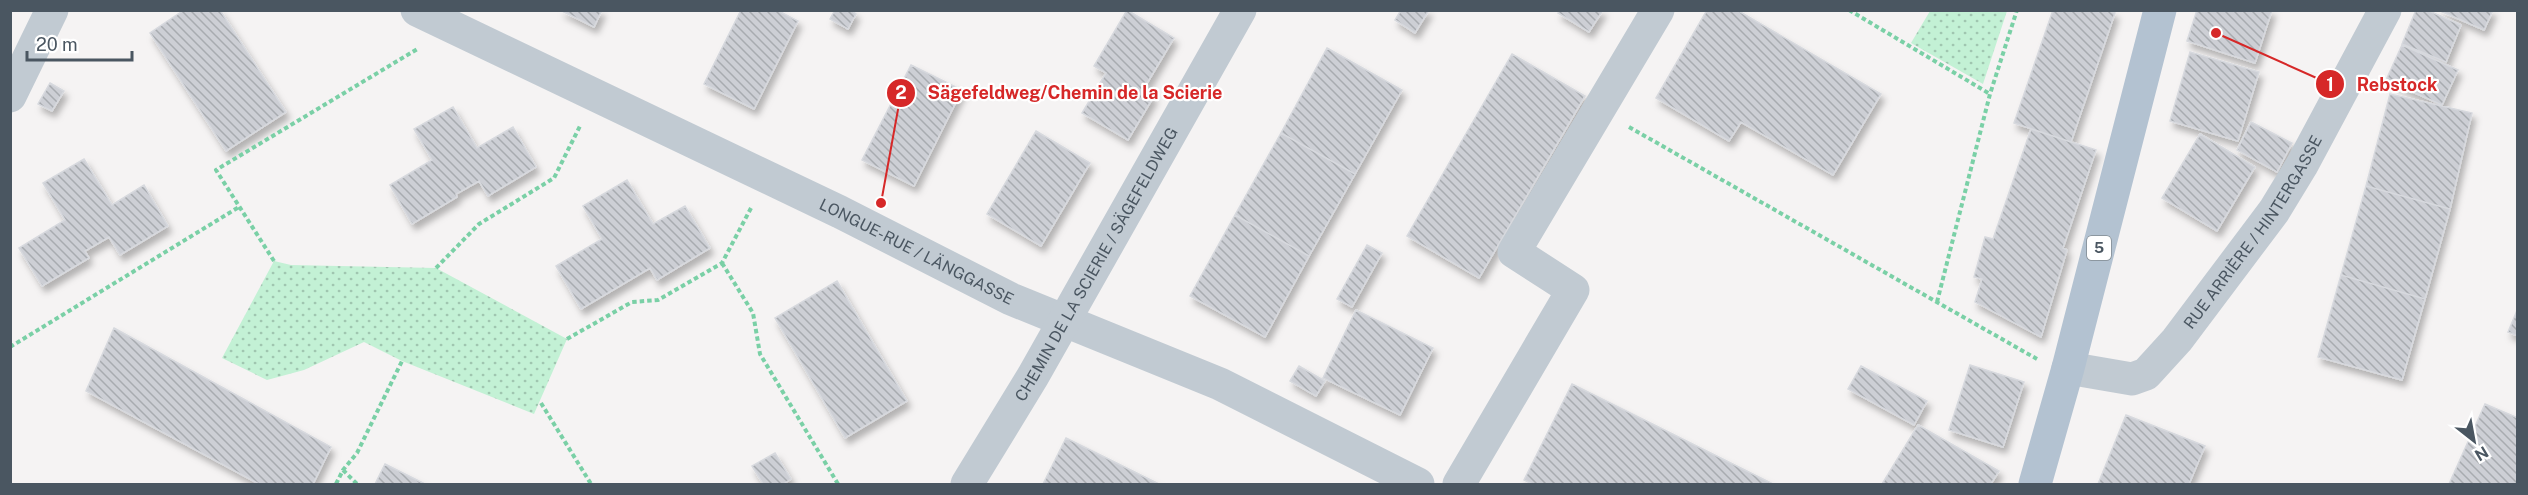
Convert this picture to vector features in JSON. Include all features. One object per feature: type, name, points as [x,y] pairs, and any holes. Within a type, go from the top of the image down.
[{"type":"main road","name":"5","points":[[2035,484],[2055,365],[2160,10]]},
{"type":"street","points":[[10,96],[52,10]]},
{"type":"street","name":"LONGUE-RUE / LÄNGGASSE","points":[[417,10],[840,212],[1011,299],[1220,384],[1418,484]]},
{"type":"street","name":"CHEMIN DE LA SCIERIE / SÄGEFELDWEG","points":[[967,484],[1033,376],[1240,10]]},
{"type":"street","points":[[1459,484],[1573,290],[1514,252],[1658,10]]},
{"type":"street","name":"RUE ARRIÈRE / HINTERGASSE","points":[[2055,365],[2132,379],[2146,374],[2177,340],[2274,211],[2302,165],[2385,10]]},
{"type":"path","points":[[1849,10],[1990,94]]},
{"type":"path","points":[[1937,302],[1990,94],[2018,10]]},
{"type":"path","points":[[274,261],[216,170],[422,46]]},
{"type":"path","points":[[1599,110],[1937,302],[2055,365]]},
{"type":"path","points":[[436,268],[479,224],[554,178],[581,123]]},
{"type":"path","points":[[10,347],[239,207]]},
{"type":"path","points":[[567,339],[633,302],[658,300],[722,262],[752,207]]},
{"type":"path","points":[[722,262],[753,313],[760,354],[838,484]]},
{"type":"path","points":[[336,484],[343,470],[357,453],[402,361]]},
{"type":"path","points":[[541,403],[591,484]]},
{"type":"path","points":[[343,470],[357,484]]},
{"type":"green space","points":[[1930,11],[2007,11],[1983,84],[1911,43]]},
{"type":"green space","points":[[274,261],[291,265],[436,268],[567,339],[534,414],[402,361],[364,342],[304,370],[267,380],[222,358]]},
{"type":"building","points":[[184,10],[220,10],[286,112],[226,151],[150,33]]},
{"type":"building","points":[[560,10],[602,10],[594,27]]},
{"type":"building","points":[[741,10],[777,10],[798,21],[754,109],[704,84]]},
{"type":"building","points":[[835,10],[851,10],[856,14],[848,29],[830,19]]},
{"type":"building","points":[[1127,10],[1174,38],[1143,90],[1154,96],[1128,140],[1082,113],[1106,73],[1094,66]]},
{"type":"building","points":[[1401,10],[1429,10],[1415,33],[1395,20]]},
{"type":"building","points":[[1560,10],[1603,10],[1589,32],[1558,13]]},
{"type":"building","points":[[1707,10],[1737,10],[1881,94],[1833,175],[1741,122],[1729,141],[1656,98]]},
{"type":"building","points":[[2053,10],[2106,10],[2115,13],[2071,142],[2014,123]]},
{"type":"building","points":[[2197,10],[2272,10],[2255,63],[2187,41]]},
{"type":"building","points":[[2416,10],[2427,10],[2461,25],[2446,62],[2402,44]]},
{"type":"building","points":[[2438,10],[2493,10],[2484,30]]},
{"type":"building","points":[[2402,45],[2458,70],[2442,105],[2386,80]]},
{"type":"building","points":[[1327,48],[1402,90],[1355,174],[1281,133]]},
{"type":"building","points":[[2190,52],[2259,72],[2238,141],[2170,121]]},
{"type":"building","points":[[1512,54],[1585,96],[1479,278],[1407,236]]},
{"type":"building","points":[[911,65],[962,90],[914,186],[862,160]]},
{"type":"building","points":[[50,83],[64,91],[52,111],[38,104]]},
{"type":"building","points":[[2390,94],[2472,113],[2450,209],[2366,186]]},
{"type":"building","points":[[453,107],[477,148],[513,127],[536,167],[488,196],[479,181],[412,224],[390,185],[432,160],[414,129]]},
{"type":"building","points":[[2251,122],[2292,143],[2277,172],[2237,150]]},
{"type":"building","points":[[2031,129],[2096,150],[2063,248],[2067,250],[2041,337],[1975,302],[1982,279],[1974,277],[1985,237],[1993,239]]},
{"type":"building","points":[[1036,131],[1090,163],[1041,246],[987,214]]},
{"type":"building","points":[[1281,133],[1355,174],[1309,256],[1235,215]]},
{"type":"building","points":[[2200,134],[2255,167],[2217,231],[2162,198]]},
{"type":"building","points":[[84,159],[112,205],[144,185],[168,226],[120,255],[109,237],[85,251],[89,258],[42,286],[19,248],[65,220],[43,183]]},
{"type":"building","points":[[627,180],[653,224],[685,206],[710,248],[657,280],[650,268],[581,309],[556,266],[602,239],[583,206]]},
{"type":"building","points":[[2366,186],[2450,209],[2402,380],[2318,357]]},
{"type":"building","points":[[2366,186],[2450,209],[2425,299],[2341,275]]},
{"type":"building","points":[[1235,215],[1309,256],[1265,337],[1190,296]]},
{"type":"building","points":[[1367,245],[1382,253],[1352,307],[1337,299]]},
{"type":"building","points":[[2341,275],[2425,299],[2402,380],[2318,357]]},
{"type":"building","points":[[837,281],[907,401],[845,438],[775,318]]},
{"type":"building","points":[[2518,308],[2518,336],[2508,332]]},
{"type":"building","points":[[1356,310],[1433,348],[1400,415],[1323,378]]},
{"type":"building","points":[[114,328],[331,447],[313,484],[259,484],[86,391]]},
{"type":"building","points":[[1970,365],[2024,382],[2003,447],[1949,430]]},
{"type":"building","points":[[1299,366],[1325,381],[1316,396],[1290,381]]},
{"type":"building","points":[[1861,366],[1927,401],[1914,425],[1848,389]]},
{"type":"building","points":[[1572,384],[1773,484],[1532,484],[1524,480]]},
{"type":"building","points":[[2485,404],[2518,418],[2518,484],[2449,484]]},
{"type":"building","points":[[2126,415],[2205,446],[2189,484],[2098,484]]},
{"type":"building","points":[[1918,425],[1999,471],[1991,484],[1882,484]]},
{"type":"building","points":[[1066,438],[1159,484],[1043,484]]},
{"type":"building","points":[[775,453],[791,479],[786,484],[763,484],[752,466]]},
{"type":"building","points":[[385,464],[425,484],[375,484]]},
{"type":"place","name":"Rebstock","points":[[2216,33]]},
{"type":"place","name":"Sägefeldweg/Chemin de la Scierie","points":[[881,203]]}]
